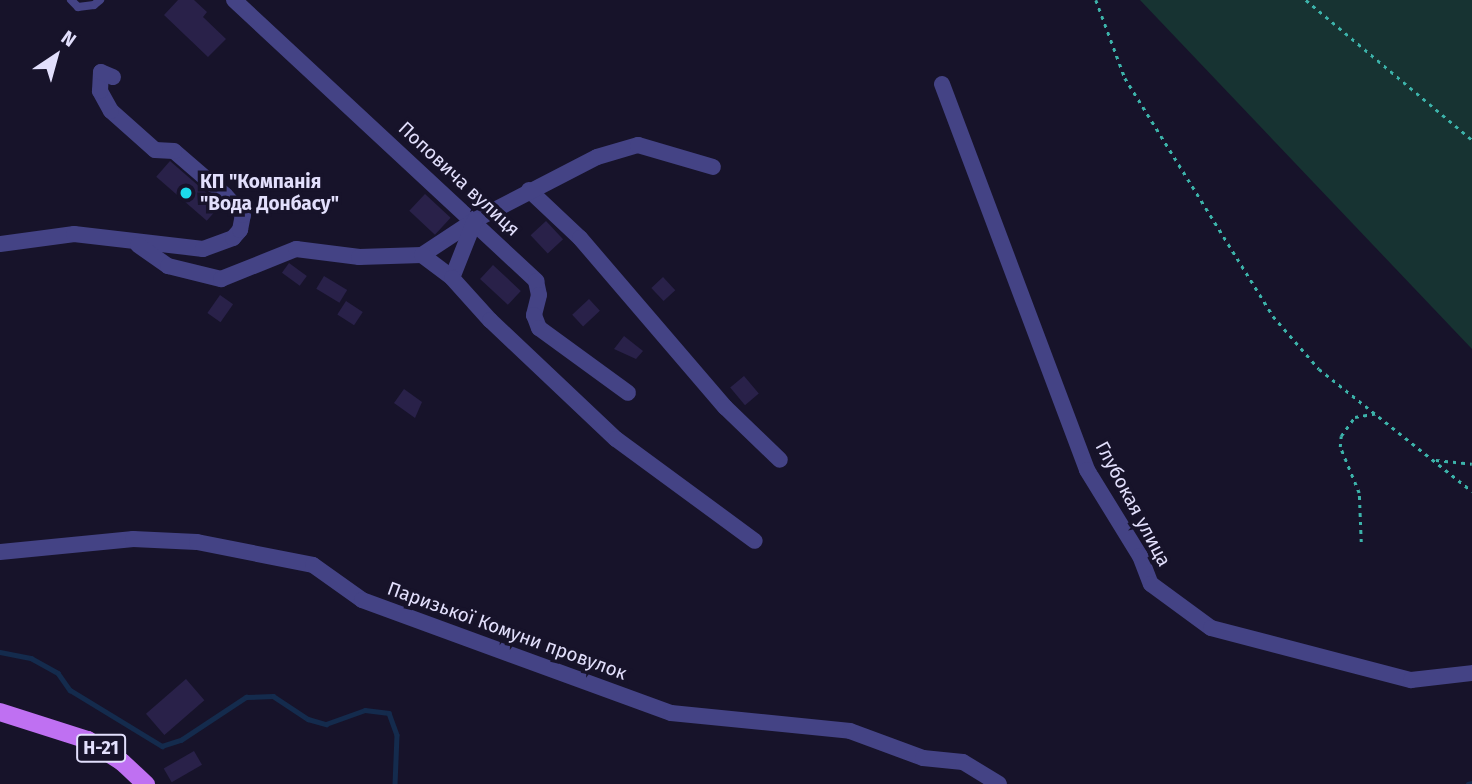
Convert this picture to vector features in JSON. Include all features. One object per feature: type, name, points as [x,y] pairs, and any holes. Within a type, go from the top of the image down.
[{"type":"main road","name":"Н-21","points":[[0,712],[50,724],[88,740],[122,762],[146,784]]},
{"type":"street","name":"Поповича вулиця","points":[[234,0],[475,220],[536,281],[539,295],[534,315],[539,328],[628,393]]},
{"type":"street","points":[[0,244],[74,234],[203,248],[233,238],[244,223],[225,195],[174,152],[155,150],[111,111],[100,91],[101,72],[113,77]]},
{"type":"street","name":"Глубокая улица","points":[[942,84],[1087,470],[1140,556],[1151,584],[1211,628],[1411,680],[1472,673]]},
{"type":"street","points":[[133,241],[169,266],[212,278],[238,275],[296,248],[359,257],[422,255],[475,220],[597,157],[638,145],[713,167]]},
{"type":"street","points":[[529,190],[580,238],[725,407],[780,460]]},
{"type":"street","points":[[452,278],[475,220]]},
{"type":"street","points":[[422,255],[452,278],[489,320],[616,439],[755,541]]},
{"type":"street","name":"Паризької Комуни провулок","points":[[0,552],[146,540],[197,542],[313,565],[362,600],[671,713],[850,731],[923,758],[963,762],[999,784]]},
{"type":"lane","points":[[71,0],[78,7],[94,5],[100,0]]},
{"type":"path","points":[[1096,0],[1125,78],[1266,306],[1319,369],[1472,491]]},
{"type":"path","points":[[1306,0],[1472,140]]},
{"type":"path","points":[[1361,542],[1359,493],[1340,447],[1341,436],[1355,417],[1377,414]]},
{"type":"path","points":[[1436,460],[1472,464]]},
{"type":"green space","points":[[1140,0],[1472,0],[1472,349]]},
{"type":"building","points":[[178,0],[194,0],[207,12],[203,17],[226,39],[208,57],[164,15]]},
{"type":"building","points":[[170,161],[221,205],[207,221],[156,177]]},
{"type":"building","points":[[425,194],[451,218],[435,235],[409,211]]},
{"type":"building","points":[[546,221],[563,239],[548,254],[531,235]]},
{"type":"building","points":[[289,263],[307,276],[300,286],[282,273]]},
{"type":"building","points":[[493,265],[521,291],[508,305],[480,279]]},
{"type":"building","points":[[324,276],[347,290],[339,303],[316,289]]},
{"type":"building","points":[[663,277],[675,290],[664,301],[651,288]]},
{"type":"building","points":[[220,295],[233,304],[220,322],[207,313]]},
{"type":"building","points":[[589,299],[600,311],[583,326],[572,315]]},
{"type":"building","points":[[346,301],[363,312],[354,325],[337,314]]},
{"type":"building","points":[[624,336],[643,351],[636,359],[614,349]]},
{"type":"building","points":[[744,376],[759,394],[745,405],[730,388]]},
{"type":"building","points":[[404,389],[422,402],[415,418],[394,403]]},
{"type":"building","points":[[186,679],[204,700],[164,735],[146,714]]},
{"type":"building","points":[[194,751],[202,765],[172,782],[164,768]]},
{"type":"waterway","points":[[0,652],[31,658],[58,673],[70,690],[162,746],[181,740],[246,697],[273,696],[308,719],[326,724],[365,710],[389,713],[397,735],[395,784]]},
{"type":"waterway","points":[[1468,784],[1472,783]]},
{"type":"place","name":"КП \"Компанія \"Вода Донбасу\"","points":[[186,193]]}]
